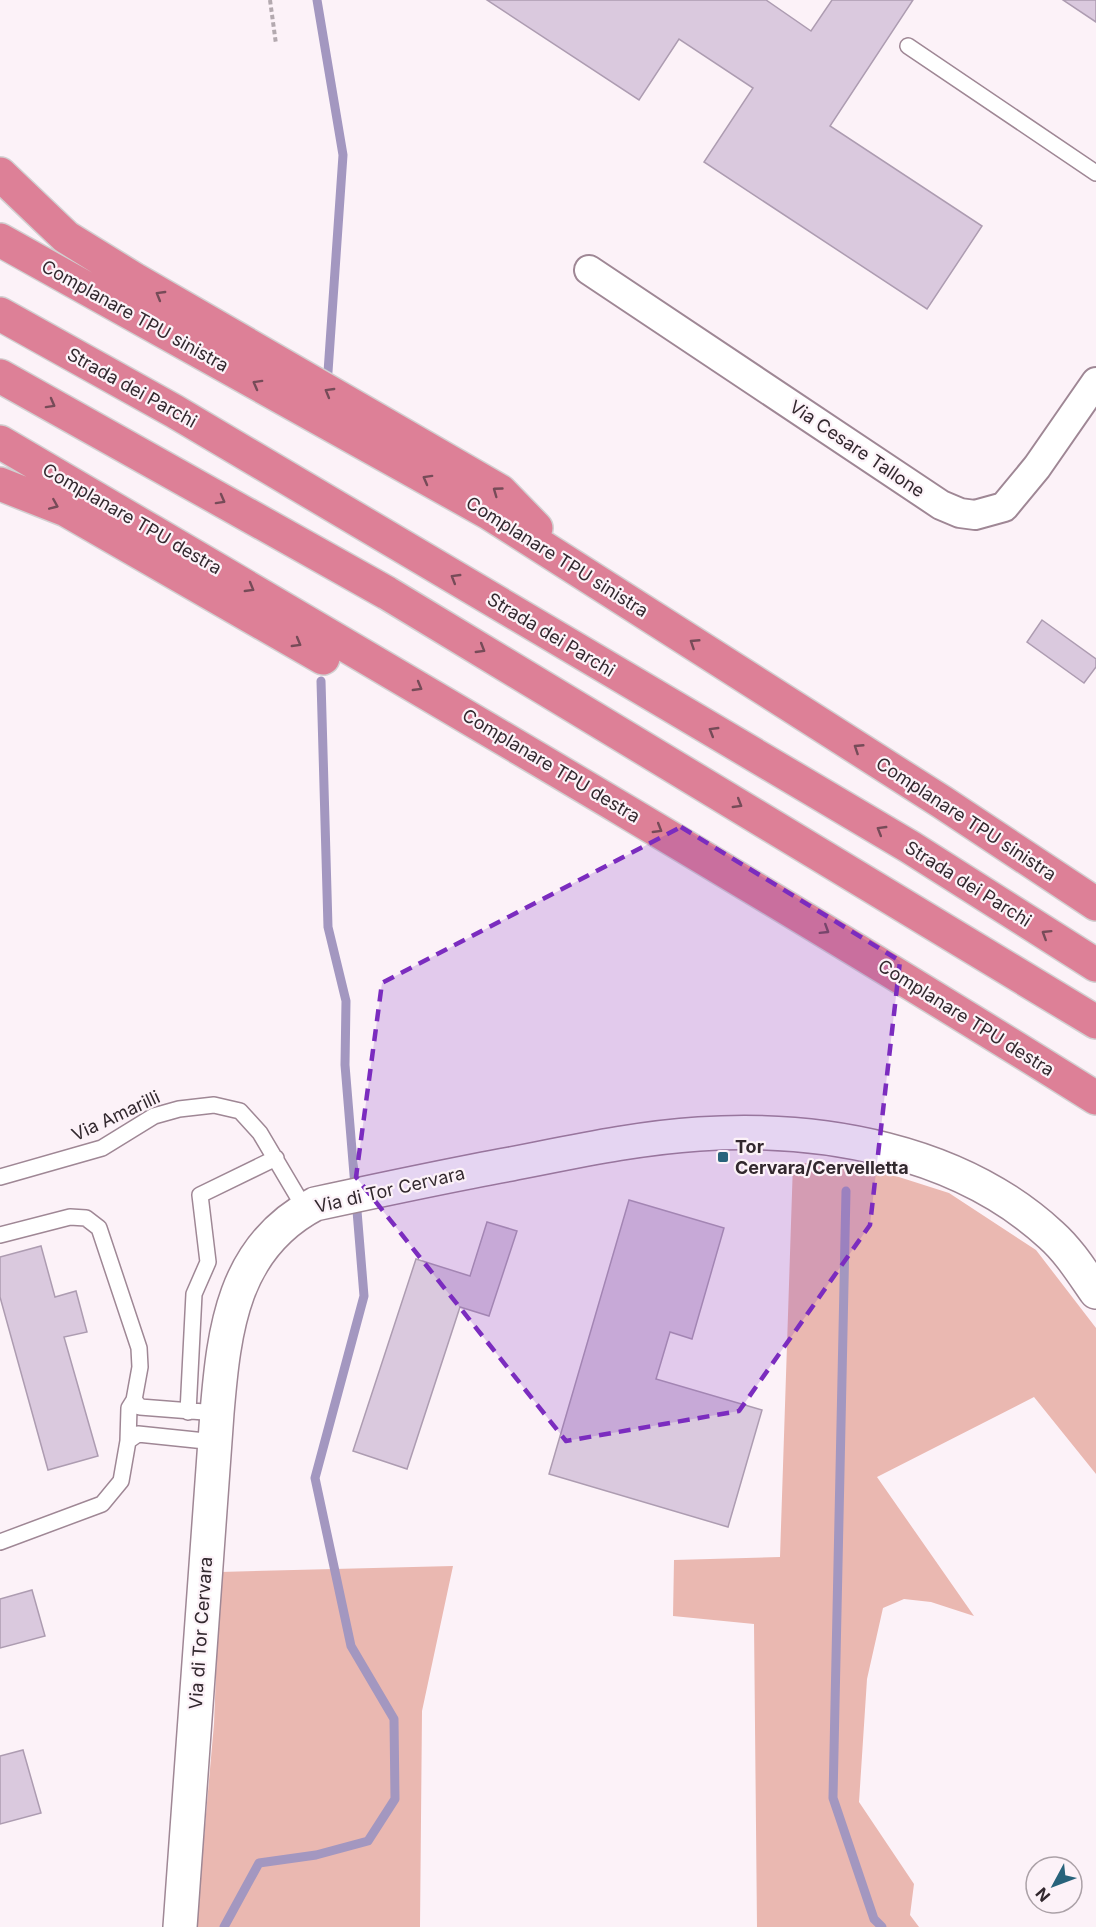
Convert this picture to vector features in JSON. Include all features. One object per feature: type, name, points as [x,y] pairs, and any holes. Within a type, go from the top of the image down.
[{"type":"highway","points":[[0,174],[66,237],[134,279],[500,491],[568,562]]},
{"type":"highway","name":"Complanare TPU sinistra","points":[[0,240],[489,513],[1096,904]]},
{"type":"highway","name":"Strada dei Parchi","points":[[0,314],[174,411],[889,835],[1096,965]]},
{"type":"highway","points":[[0,375],[387,593],[1096,1022]]},
{"type":"highway","name":"Complanare TPU destra","points":[[0,442],[543,760],[785,905],[1096,1098]]},
{"type":"highway","points":[[0,484],[66,510],[110,534],[420,715],[543,760]]},
{"type":"street","name":"Via Cesare Tallone","points":[[589,270],[941,505],[960,513],[990,513],[1004,507],[1037,467],[1096,382]]},
{"type":"street","name":"Via di Tor Cervara","points":[[180,1927],[207,1422],[229,1327],[245,1273],[264,1244],[310,1207],[415,1182],[560,1154],[701,1134],[778,1135],[880,1148],[941,1166],[977,1182],[1016,1207],[1052,1236],[1096,1292]]},
{"type":"lane","points":[[908,46],[1096,172]]},
{"type":"lane","name":"Via Amarilli","points":[[0,1177],[102,1148],[154,1116],[194,1106],[214,1105],[240,1111],[260,1133],[310,1207]]},
{"type":"lane","points":[[207,1422],[194,1294],[208,1262],[200,1195],[276,1158]]},
{"type":"lane","points":[[0,1235],[70,1217],[86,1218],[99,1228],[139,1348],[140,1367],[135,1400],[129,1408],[128,1441],[121,1481],[102,1504],[0,1542]]},
{"type":"lane","points":[[135,1400],[140,1407],[207,1422]]},
{"type":"lane","points":[[128,1441],[138,1434],[207,1422]]},
{"type":"path","points":[[270,0],[276,44]]},
{"type":"highlighted area","points":[[681,827],[900,961],[870,1225],[739,1411],[566,1441],[356,1177],[382,983]]},
{"type":"shaded area","points":[[793,1163],[855,1163],[949,1193],[1036,1250],[1096,1328],[1096,1474],[1034,1397],[877,1477],[974,1616],[931,1602],[904,1599],[883,1608],[867,1679],[859,1802],[914,1884],[910,1915],[919,1927],[757,1927],[754,1624],[673,1616],[674,1560],[780,1557]]},
{"type":"shaded area","points":[[453,1566],[422,1711],[420,1927],[196,1927],[214,1724],[220,1572]]},
{"type":"building","points":[[487,0],[766,0],[811,31],[832,0],[913,0],[830,126],[982,226],[927,309],[704,162],[753,88],[679,39],[639,100]]},
{"type":"building","points":[[1063,0],[1096,0],[1096,22]]},
{"type":"building","points":[[1042,620],[1096,659],[1096,667],[1084,683],[1027,642]]},
{"type":"building","points":[[629,1200],[724,1228],[692,1339],[670,1332],[656,1379],[762,1410],[728,1527],[549,1474]]},
{"type":"building","points":[[487,1222],[517,1231],[489,1316],[460,1307],[407,1469],[353,1451],[416,1259],[470,1276]]},
{"type":"building","points":[[41,1246],[55,1297],[76,1291],[87,1332],[64,1337],[98,1456],[48,1470],[0,1297],[0,1257]]},
{"type":"building","points":[[32,1590],[45,1636],[0,1648],[0,1599]]},
{"type":"building","points":[[23,1750],[41,1813],[0,1824],[0,1756]]},
{"type":"waterway","points":[[317,0],[343,155],[328,372]]},
{"type":"waterway","points":[[224,1927],[259,1863],[316,1855],[368,1841],[395,1799],[394,1719],[351,1646],[315,1478],[364,1296],[345,1065],[346,1001],[328,927],[321,681]]},
{"type":"waterway","points":[[846,1191],[833,1798],[874,1919],[882,1927]]},
{"type":"place","name":"Tor Cervara/Cervelletta","points":[[723,1157]]}]
